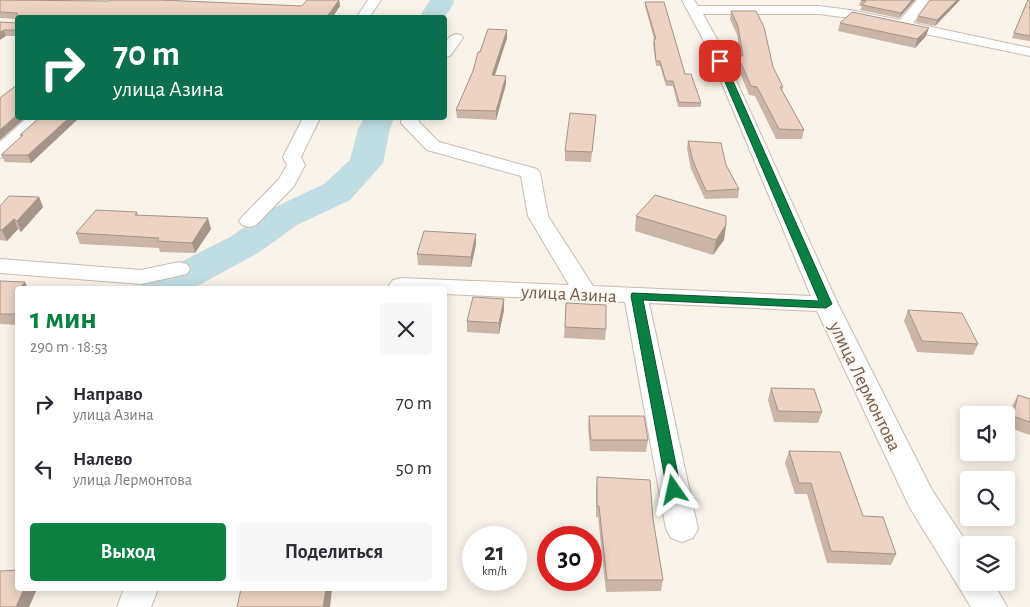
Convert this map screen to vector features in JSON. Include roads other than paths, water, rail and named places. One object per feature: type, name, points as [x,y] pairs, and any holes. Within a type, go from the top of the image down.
[{"type":"street","points":[[364,15],[375,0]]},
{"type":"street","points":[[904,25],[924,0]]},
{"type":"street","points":[[692,5],[819,10],[850,14],[1030,52]]},
{"type":"street","name":"улица Лермонтова","points":[[692,5],[712,43],[826,304],[921,499],[960,560]]},
{"type":"street","points":[[447,50],[456,38]]},
{"type":"street","points":[[0,152],[35,120]]},
{"type":"street","points":[[249,221],[287,182],[296,165],[292,157],[310,120]]},
{"type":"street","points":[[410,120],[410,123],[433,146],[530,173],[538,216],[586,294]]},
{"type":"street","points":[[0,266],[141,277],[179,269]]},
{"type":"street","name":"улица Азина","points":[[401,285],[422,286]]},
{"type":"street","name":"улица Азина","points":[[447,287],[826,304]]},
{"type":"street","points":[[636,296],[682,529]]},
{"type":"street","points":[[134,607],[140,591]]},
{"type":"street","points":[[980,591],[990,607]]},
{"type":"waterway","points":[[433,15],[441,5],[442,0]]},
{"type":"waterway","points":[[166,286],[244,245],[284,217],[337,192],[366,163],[374,129],[378,120]]}]
